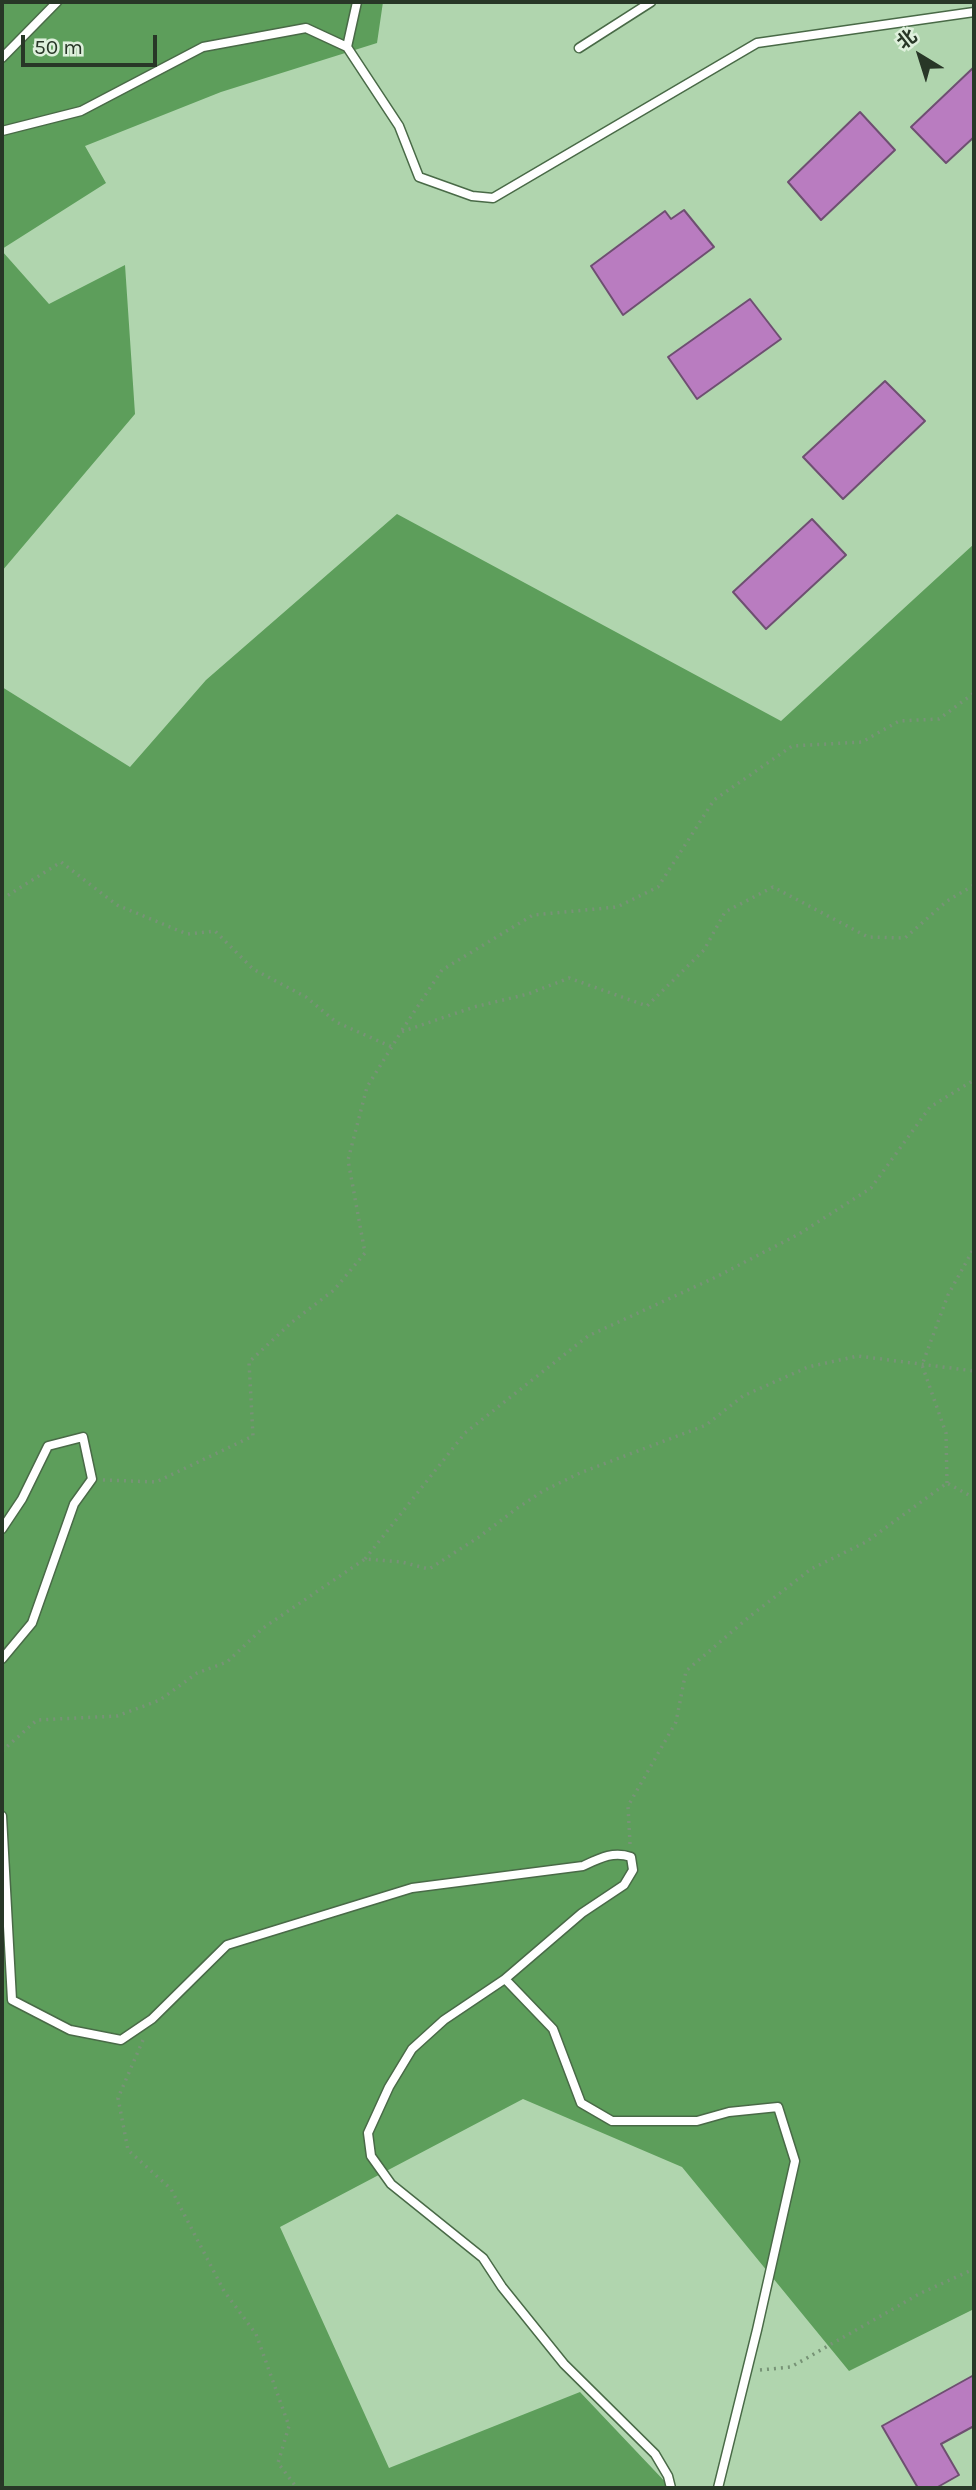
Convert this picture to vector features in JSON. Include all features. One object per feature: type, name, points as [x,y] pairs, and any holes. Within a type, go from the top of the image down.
[{"type":"lane","points":[[2,58],[57,2]]},
{"type":"lane","points":[[347,47],[357,2]]},
{"type":"lane","points":[[579,48],[651,2]]},
{"type":"lane","points":[[2,131],[81,111],[203,47],[306,28],[347,47],[399,126],[419,177],[472,196],[493,198],[757,43],[974,12]]},
{"type":"lane","points":[[2,1528],[22,1499],[48,1446],[83,1437],[92,1479],[74,1504],[32,1623],[2,1659]]},
{"type":"lane","points":[[2,1816],[12,2000],[70,2030],[121,2040],[152,2019],[227,1945],[412,1888],[583,1866],[620,1853],[631,1857],[633,1870],[624,1885],[582,1913],[505,1979],[444,2020],[412,2049],[389,2087],[368,2133],[371,2156],[391,2184],[483,2258],[502,2287],[564,2364],[655,2454],[668,2476],[671,2488]]},
{"type":"lane","points":[[505,1979],[554,2029],[581,2103],[612,2121],[697,2121],[729,2112],[778,2107],[795,2161],[718,2488]]},
{"type":"path","points":[[92,1479],[156,1482],[253,1436],[249,1362],[292,1322],[334,1290],[365,1253],[348,1160],[367,1087],[442,970],[533,915],[617,907],[658,887],[714,800],[792,746],[862,741],[899,721],[939,719],[974,693]]},
{"type":"path","points":[[2,899],[61,862],[117,905],[187,934],[215,931],[253,969],[306,997],[336,1022],[392,1047]]},
{"type":"path","points":[[401,1032],[474,1007],[528,994],[569,978],[647,1006],[704,950],[724,912],[773,887],[867,937],[905,938],[947,901],[974,885]]},
{"type":"path","points":[[2,1752],[37,1720],[117,1716],[160,1700],[197,1673],[227,1662],[263,1628],[365,1559],[465,1433],[588,1336],[714,1278],[799,1234],[871,1188],[930,1107],[974,1080]]},
{"type":"path","points":[[947,1483],[946,1433],[922,1365],[948,1295],[974,1248]]},
{"type":"path","points":[[365,1559],[402,1562],[429,1569],[480,1537],[516,1508],[543,1491],[580,1473],[706,1425],[743,1396],[808,1367],[858,1356],[974,1371]]},
{"type":"path","points":[[947,1483],[974,1498]]},
{"type":"path","points":[[631,1857],[628,1806],[676,1722],[686,1671],[811,1569],[866,1542],[947,1483]]},
{"type":"path","points":[[152,2019],[118,2098],[128,2150],[171,2189],[224,2291],[256,2334],[289,2426],[278,2463],[297,2488]]},
{"type":"path","points":[[747,2372],[791,2367],[922,2293],[974,2269]]},
{"type":"green space","points":[[2,2],[383,2],[377,43],[221,92],[85,146],[106,183],[2,249]]},
{"type":"green space","points":[[2,251],[49,304],[125,265],[135,414],[2,571]]},
{"type":"green space","points":[[397,514],[781,721],[974,544],[974,2309],[849,2371],[682,2167],[523,2099],[280,2227],[389,2468],[580,2392],[671,2488],[2,2488],[2,687],[130,767],[206,680]]},
{"type":"building","points":[[974,67],[974,137],[946,163],[911,127]]},
{"type":"building","points":[[860,112],[895,150],[821,220],[788,182]]},
{"type":"building","points":[[684,210],[714,247],[623,315],[591,266],[665,211],[671,219]]},
{"type":"building","points":[[750,299],[781,339],[697,399],[668,357]]},
{"type":"building","points":[[885,381],[925,421],[843,499],[803,457]]},
{"type":"building","points":[[812,519],[846,555],[766,629],[733,592]]},
{"type":"building","points":[[974,2375],[974,2426],[941,2444],[959,2475],[936,2488],[918,2488],[882,2426]]}]
